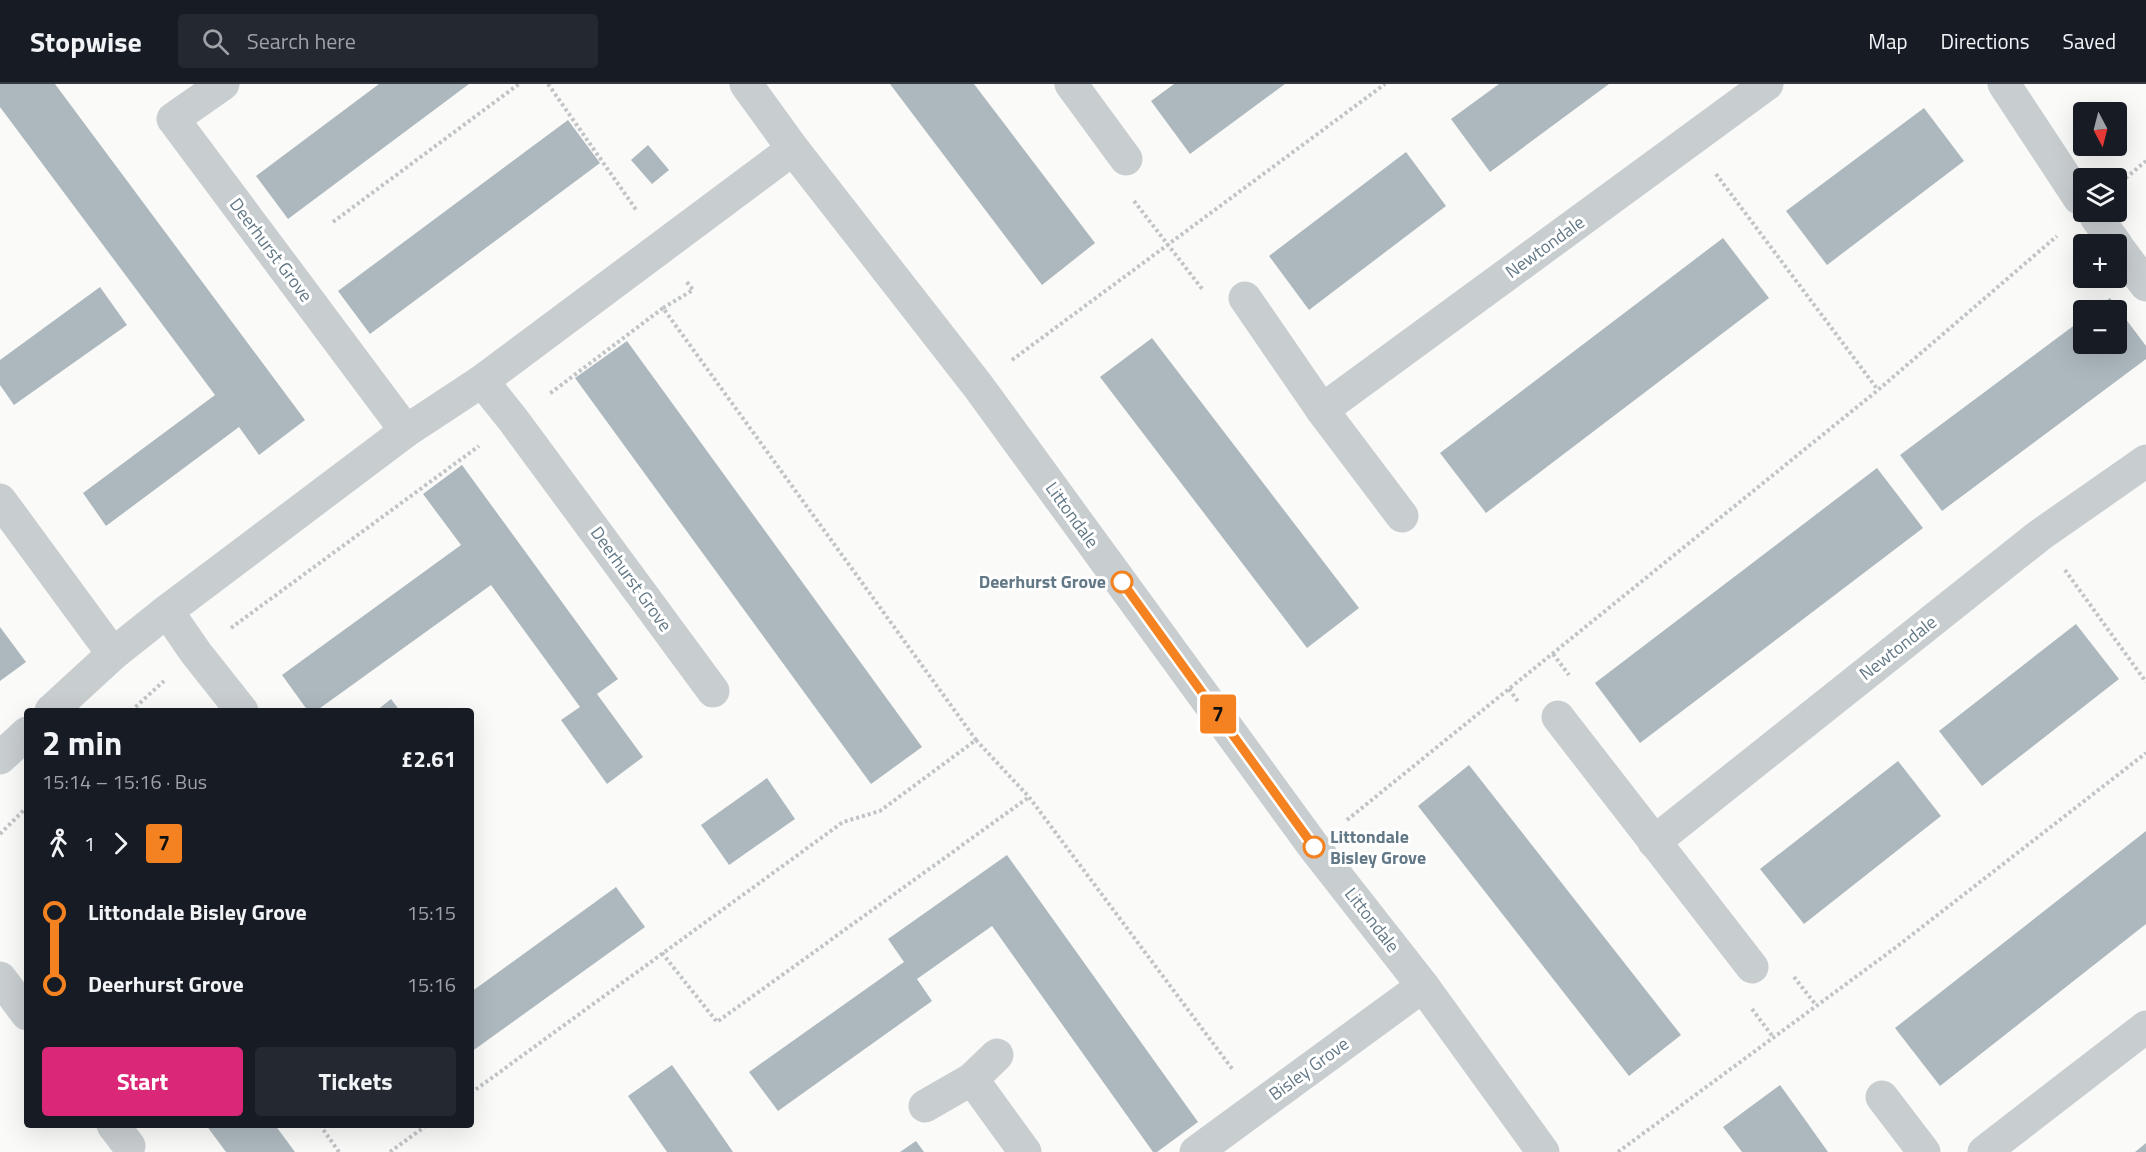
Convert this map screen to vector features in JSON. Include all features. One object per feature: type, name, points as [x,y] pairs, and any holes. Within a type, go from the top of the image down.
[{"type":"street","name":"Deerhurst Grove","points":[[223,84],[172,119],[406,431]]},
{"type":"street","name":"Littondale","points":[[746,84],[793,149],[978,386],[1314,847],[1423,986],[1544,1152]]},
{"type":"street","points":[[1071,84],[1126,159]]},
{"type":"street","name":"Newtondale","points":[[1323,410],[1767,84]]},
{"type":"street","points":[[2004,84],[2108,234]]},
{"type":"street","points":[[54,708],[113,654],[167,611],[406,431],[482,381],[793,149]]},
{"type":"street","points":[[2127,260],[2146,285]]},
{"type":"street","points":[[1245,298],[1323,410],[1402,516]]},
{"type":"street","name":"Deerhurst Grove","points":[[482,381],[713,691]]},
{"type":"street","name":"Newtondale","points":[[1654,842],[2040,535],[2146,461]]},
{"type":"street","points":[[0,500],[113,654]]},
{"type":"street","points":[[167,611],[196,653],[240,708]]},
{"type":"street","points":[[1558,717],[1752,967]]},
{"type":"street","points":[[0,758],[24,736]]},
{"type":"street","points":[[0,978],[24,1010]]},
{"type":"street","name":"Bisley Grove","points":[[1196,1152],[1423,986]]},
{"type":"street","points":[[1984,1152],[2146,1027]]},
{"type":"street","points":[[925,1106],[972,1079],[997,1055]]},
{"type":"street","points":[[972,1079],[1025,1152]]},
{"type":"street","points":[[1882,1097],[1924,1152]]},
{"type":"path","points":[[333,222],[519,84]]},
{"type":"path","points":[[548,84],[693,290],[663,308]]},
{"type":"path","points":[[978,386],[1385,84]]},
{"type":"path","points":[[1690,140],[1878,390]]},
{"type":"path","points":[[1126,159],[1125,189],[1217,308],[1245,298]]},
{"type":"path","points":[[2127,177],[2146,161]]},
{"type":"path","points":[[1314,847],[1878,390],[2058,235]]},
{"type":"path","points":[[133,708],[196,653],[514,421]]},
{"type":"path","points":[[2040,535],[2146,682]]},
{"type":"path","points":[[976,740],[1029,797],[1259,1106]]},
{"type":"path","points":[[1618,1152],[1894,948],[2146,753]]},
{"type":"path","points":[[662,953],[717,1022],[1029,797]]},
{"type":"path","points":[[0,834],[24,810]]},
{"type":"path","points":[[322,1128],[339,1152]]},
{"type":"path","points":[[390,1152],[423,1128]]},
{"type":"building","points":[[0,84],[55,84],[305,420],[259,455],[239,427],[106,526],[83,493],[215,395],[0,107]]},
{"type":"building","points":[[379,84],[469,84],[288,219],[256,176]]},
{"type":"building","points":[[890,84],[974,84],[1095,243],[1042,285]]},
{"type":"building","points":[[1174,84],[1285,84],[1190,154],[1151,101]]},
{"type":"building","points":[[1499,84],[1609,84],[1490,172],[1451,119]]},
{"type":"building","points":[[1924,108],[1964,161],[1827,265],[1786,211]]},
{"type":"building","points":[[568,120],[600,163],[370,334],[338,291]]},
{"type":"building","points":[[648,145],[669,170],[652,184],[631,160]]},
{"type":"building","points":[[1406,152],[1446,206],[1309,310],[1269,256]]},
{"type":"building","points":[[1723,238],[1769,298],[1486,513],[1440,453]]},
{"type":"building","points":[[100,287],[127,325],[14,405],[0,385],[0,360]]},
{"type":"building","points":[[2127,321],[2146,346],[2146,359],[1942,511],[1900,455],[2073,326],[2073,354],[2127,354]]},
{"type":"building","points":[[1152,338],[1359,608],[1307,648],[1100,377]]},
{"type":"building","points":[[627,341],[922,747],[871,784],[575,378]]},
{"type":"building","points":[[462,465],[618,679],[597,694],[643,757],[607,784],[561,720],[580,707],[491,585],[320,708],[306,708],[282,675],[461,545],[423,494]]},
{"type":"building","points":[[1877,468],[1923,528],[1640,743],[1595,683]]},
{"type":"building","points":[[2076,624],[2119,679],[1982,786],[1939,731]]},
{"type":"building","points":[[0,627],[26,662],[0,681]]},
{"type":"building","points":[[391,699],[398,708],[380,708]]},
{"type":"building","points":[[1898,761],[1941,816],[1804,924],[1760,869]]},
{"type":"building","points":[[1469,765],[1681,1035],[1629,1076],[1418,806]]},
{"type":"building","points":[[767,778],[795,819],[729,865],[701,825]]},
{"type":"building","points":[[2146,831],[2146,924],[1940,1086],[1895,1028]]},
{"type":"building","points":[[1007,855],[1198,1122],[1157,1152],[1153,1152],[992,926],[917,979],[932,1001],[778,1111],[749,1072],[904,962],[888,939]]},
{"type":"building","points":[[616,887],[645,927],[474,1050],[474,990]]},
{"type":"building","points":[[672,1065],[733,1152],[667,1152],[628,1096]]},
{"type":"building","points":[[1780,1085],[1828,1152],[1742,1152],[1723,1127]]},
{"type":"building","points":[[208,1128],[277,1128],[295,1152],[226,1152]]},
{"type":"building","points":[[916,1141],[924,1152],[900,1152]]},
{"type":"building","points":[[2146,1143],[2146,1152],[2135,1152]]},
{"type":"bus line","name":"7","points":[[1122,582],[1314,847]]},
{"type":"place","name":"Deerhurst Grove","points":[[1122,582]]},
{"type":"place","name":"Littondale Bisley Grove","points":[[1314,847]]}]
